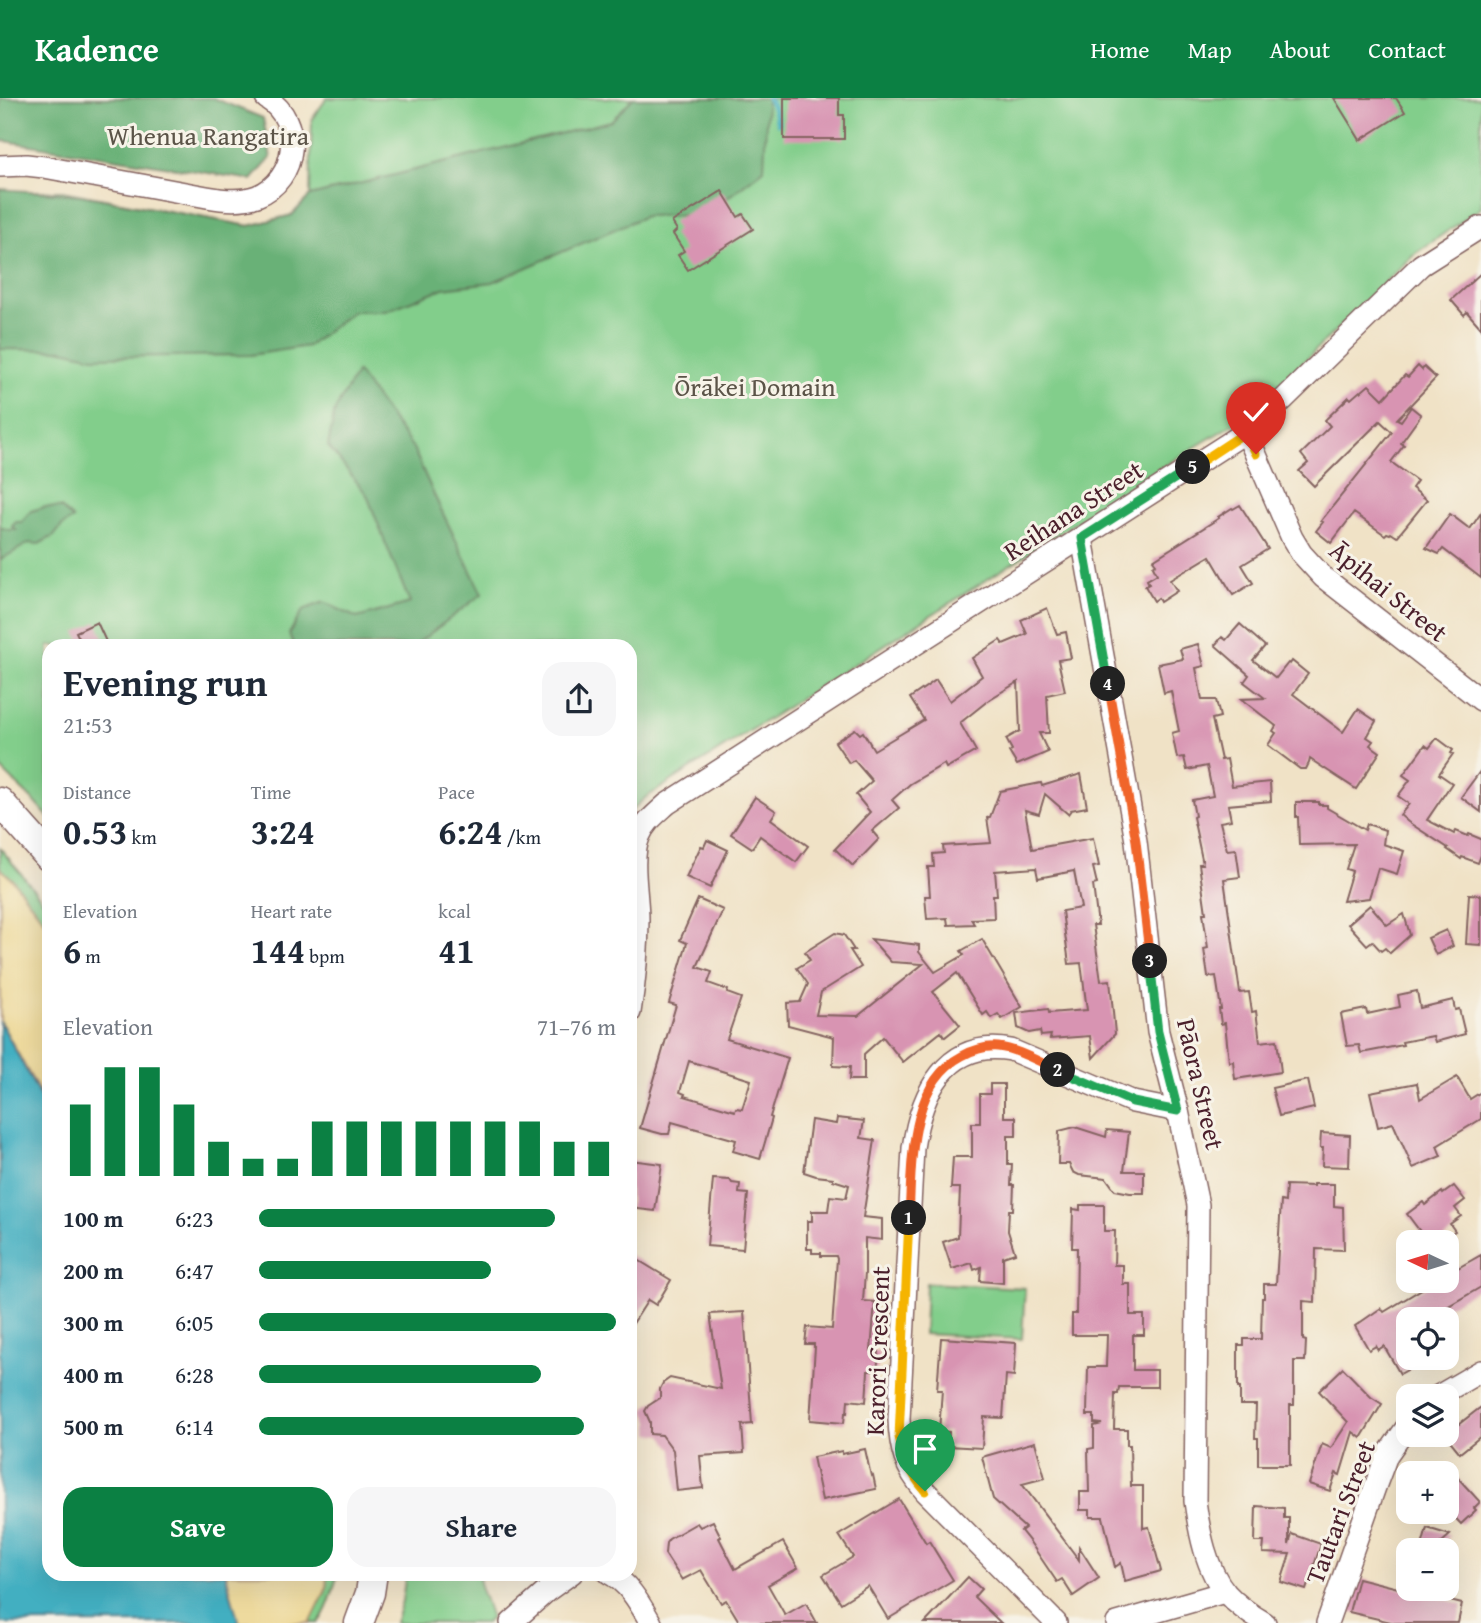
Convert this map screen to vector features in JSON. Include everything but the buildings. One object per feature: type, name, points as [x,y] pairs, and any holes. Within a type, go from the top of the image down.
[{"type":"main road","points":[[0,802],[42,849]]},
{"type":"main road","points":[[359,1623],[372,1581]]},
{"type":"street","points":[[0,166],[44,167],[207,197],[234,200],[250,198],[267,191],[280,180],[292,149],[288,122],[281,111],[266,98]]},
{"type":"street","name":"Reihana Street","points":[[637,840],[653,816],[667,804],[1246,432],[1421,265],[1481,227]]},
{"type":"street","name":"Āpihai Street","points":[[1246,432],[1292,538],[1312,566],[1481,700]]},
{"type":"street","name":"Pāora Street","points":[[1082,538],[1136,841],[1158,1032],[1198,1205],[1195,1501],[1200,1537],[1212,1569],[1225,1592],[1251,1615],[1265,1623]]},
{"type":"street","name":"Reihana Street","points":[[637,887],[637,946]]},
{"type":"street","name":"Karori Crescent","points":[[1056,1623],[925,1491],[912,1474],[902,1453],[899,1419],[916,1128],[921,1110],[936,1079],[947,1067],[958,1058],[983,1048],[997,1047],[1011,1050],[1133,1102],[1178,1111]]},
{"type":"street","points":[[1459,1384],[1481,1371]]},
{"type":"street","name":"Tautari Street","points":[[1328,1623],[1387,1455],[1396,1442]]},
{"type":"street","points":[[511,1623],[561,1581]]},
{"type":"street","points":[[622,1581],[651,1623]]},
{"type":"street","points":[[1117,1623],[1225,1592]]},
{"type":"green space","name":"Whenua Rangatira","points":[[0,98],[213,98],[263,118],[271,158],[252,180],[0,142]]},
{"type":"green space","name":"Ōrākei Domain","points":[[327,98],[1481,98],[1481,208],[1413,255],[1250,414],[1177,458],[637,805],[637,639],[42,639],[42,810],[0,768],[0,191],[62,191],[249,226],[292,215],[310,196],[312,119]]},
{"type":"green space","points":[[633,98],[767,98],[764,169],[705,215],[645,216],[493,282],[443,288],[386,311],[353,311],[308,346],[251,355],[94,357],[63,350],[0,349],[0,189],[81,195],[249,226],[292,215],[310,196],[611,121]]},
{"type":"green space","points":[[357,372],[413,448],[482,594],[423,639],[291,639],[289,634],[303,610],[324,602],[357,618],[410,603],[367,495],[328,446],[335,410]]},
{"type":"green space","points":[[45,507],[61,508],[73,519],[62,526],[54,536],[39,544],[29,543],[0,560],[0,527],[16,530],[12,526],[16,522],[22,522],[31,511]]},
{"type":"green space","points":[[0,848],[42,899],[42,918],[12,879],[0,868]]},
{"type":"green space","points":[[926,1283],[1025,1288],[1022,1339],[924,1334]]},
{"type":"green space","points":[[327,1581],[336,1581],[325,1612],[318,1623],[310,1623],[326,1590]]},
{"type":"green space","points":[[405,1581],[479,1581],[491,1618],[486,1623],[395,1623]]},
{"type":"sand","points":[[0,868],[12,879],[42,918],[42,1097],[0,1021]]},
{"type":"sand","points":[[228,1581],[327,1581],[326,1590],[310,1623],[238,1623]]},
{"type":"water","points":[[0,1021],[42,1101],[42,1581],[227,1581],[239,1623],[0,1623]]},
{"type":"waterway","points":[[768,98],[778,124]]},
{"type":"route","points":[[925,1491],[915,1480],[902,1453],[899,1419],[913,1149],[921,1110],[936,1079],[958,1058],[983,1048],[997,1047],[1011,1050],[1133,1102],[1178,1111],[1158,1032],[1136,841],[1082,538],[1246,432],[1256,454]]}]
